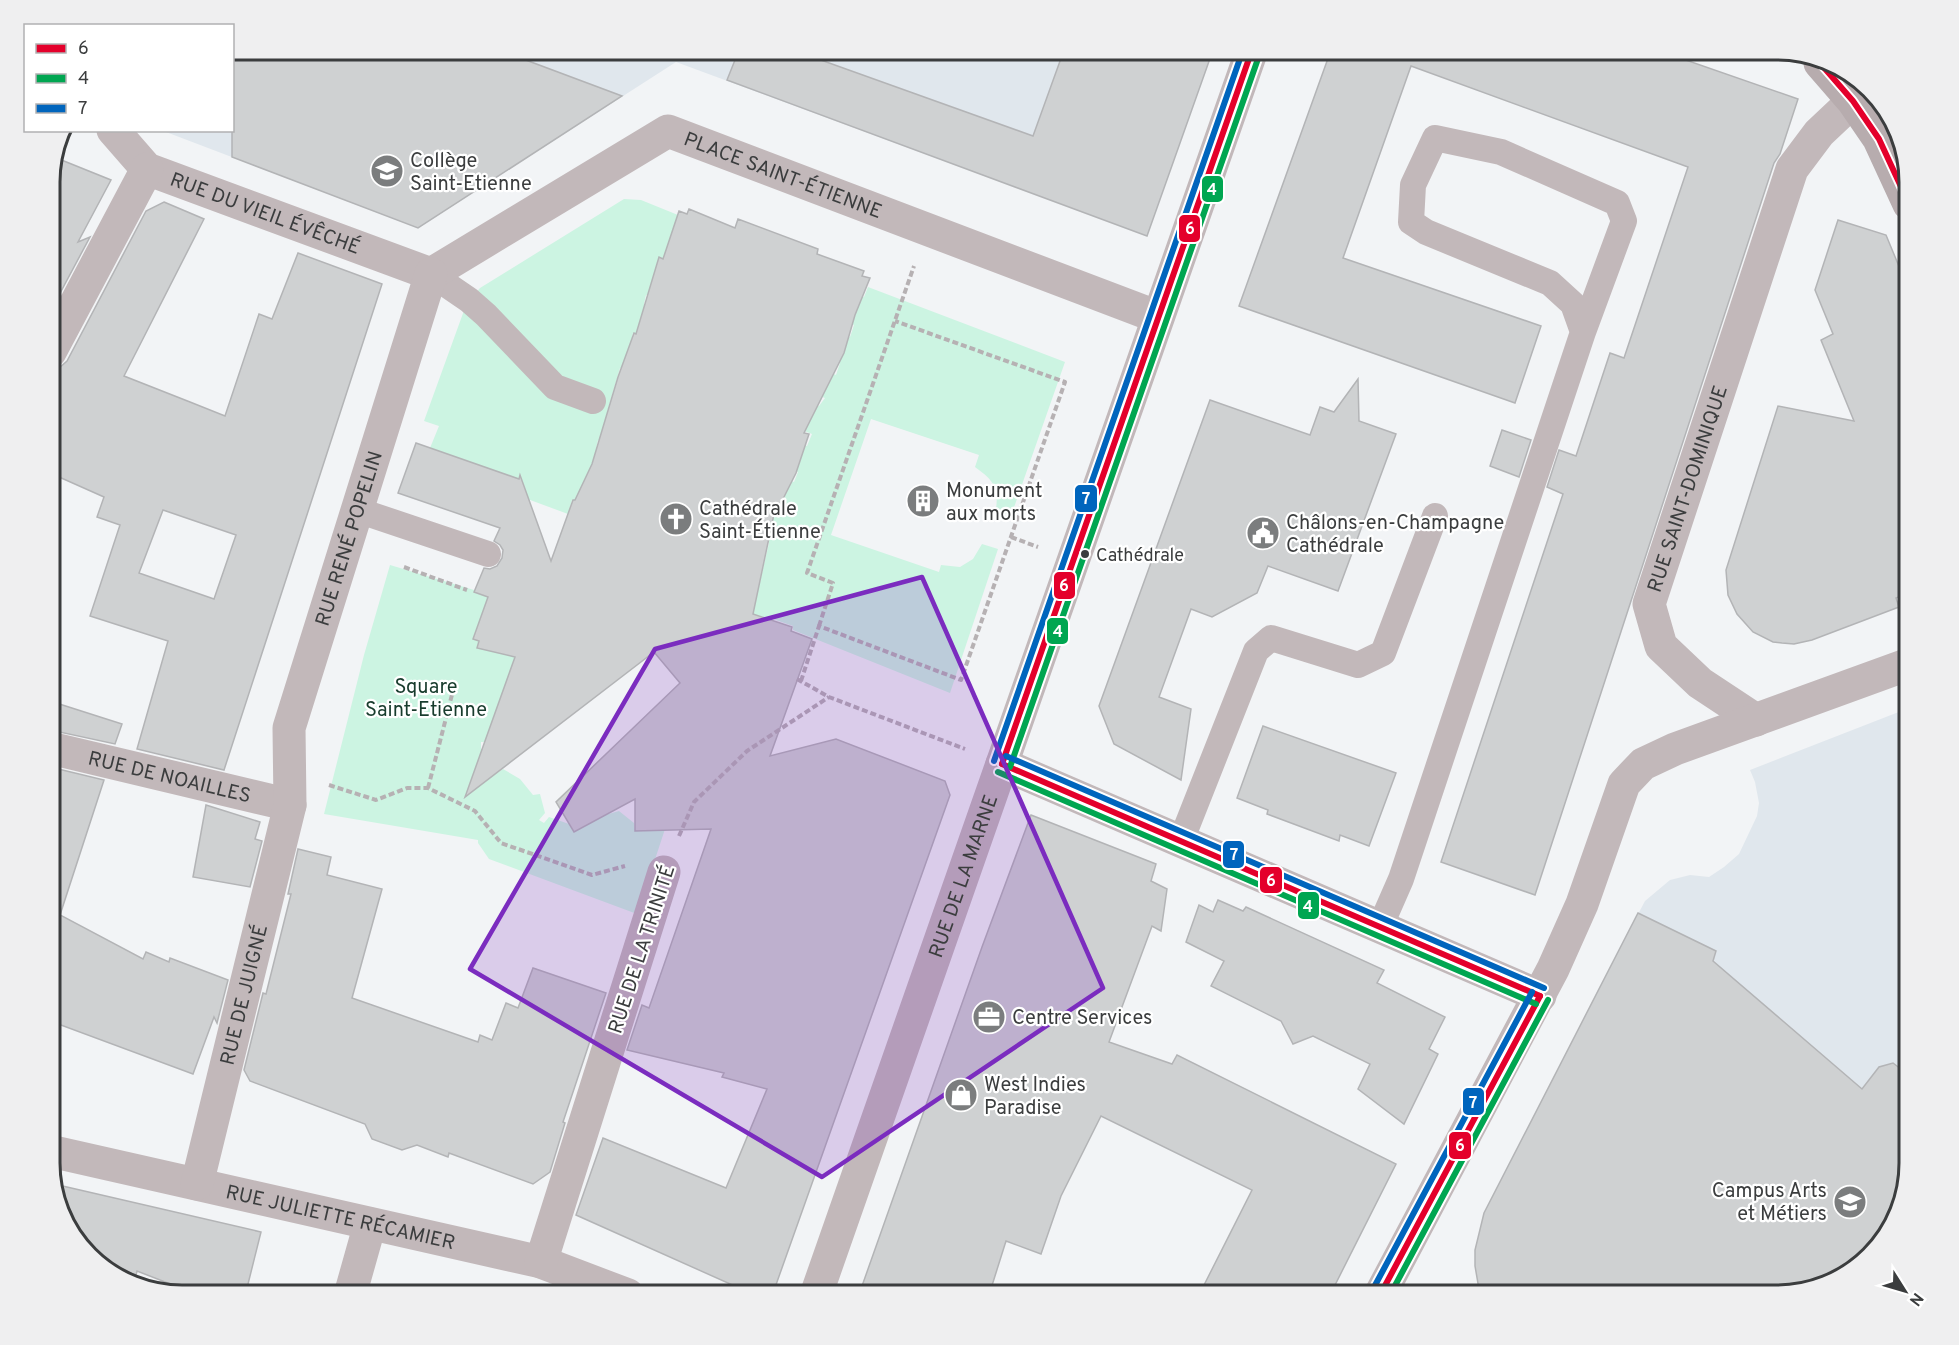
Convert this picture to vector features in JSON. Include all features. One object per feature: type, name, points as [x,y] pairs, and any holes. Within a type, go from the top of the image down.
[{"type":"main road","points":[[1828,72],[1853,100],[1879,139],[1899,178]]},
{"type":"street","name":"RUE DE LA MARNE","points":[[820,1285],[1248,60]]},
{"type":"street","name":"RUE SAINT-DOMINIQUE","points":[[1756,720],[1700,683],[1660,646],[1649,603],[1792,169],[1819,133],[1853,100]]},
{"type":"street","name":"PLACE SAINT-ÉTIENNE","points":[[432,274],[669,130],[1158,317]]},
{"type":"street","name":"RUE DU VIEIL ÉVÊCHÉ","points":[[115,132],[147,169],[432,274]]},
{"type":"street","points":[[60,333],[147,169]]},
{"type":"street","name":"RUE RENÉ POPELIN","points":[[290,805],[289,728],[432,274]]},
{"type":"street","points":[[1386,1285],[1540,996],[1582,904],[1624,784],[1643,764],[1675,749],[1899,668]]},
{"type":"street","name":"RUE DE NOAILLES","points":[[60,750],[290,805]]},
{"type":"street","points":[[1002,764],[1540,996]]},
{"type":"street","name":"RUE DE JUIGNÉ","points":[[197,1184],[290,805]]},
{"type":"street","name":"RUE DE LA TRINITÉ","points":[[541,1262],[664,872]]},
{"type":"street","name":"RUE JULIETTE RÉCAMIER","points":[[60,1153],[541,1262],[600,1285]]},
{"type":"street","points":[[353,1285],[370,1224]]},
{"type":"lane","points":[[1380,927],[1401,879],[1583,332],[1624,221],[1617,203],[1501,152],[1435,138],[1413,186],[1411,222],[1426,232],[1550,283],[1573,304],[1583,332]]},
{"type":"lane","points":[[432,274],[486,315],[555,387],[593,401]]},
{"type":"lane","points":[[357,510],[488,554]]},
{"type":"lane","points":[[1181,841],[1256,651],[1271,638],[1358,665],[1383,652],[1435,516]]},
{"type":"path","points":[[927,229],[807,573],[833,583],[799,680],[829,697],[1002,764]]},
{"type":"path","points":[[819,626],[961,680],[1065,382],[895,321]]},
{"type":"path","points":[[401,566],[467,590]]},
{"type":"path","points":[[428,788],[455,683]]},
{"type":"path","name":"RUE DE LA TRINITÉ","points":[[664,872],[694,802],[747,751],[829,697]]},
{"type":"path","points":[[324,784],[376,800],[407,788],[428,788],[475,811],[501,843],[592,875],[644,863],[664,872]]},
{"type":"highlighted area","points":[[922,577],[1103,988],[822,1177],[470,969],[655,649]]},
{"type":"shaded area","name":"Collège Saint-Etienne","points":[[234,60],[1209,60],[1147,236],[676,62],[418,228],[166,132],[234,132]]},
{"type":"shaded area","points":[[1899,712],[1898,1182],[1849,1261],[1831,1272],[1800,1283],[1785,1285],[1480,1285],[1475,1250],[1483,1217],[1489,1221],[1596,994],[1645,901],[1670,880],[1690,875],[1709,877],[1739,854],[1757,816],[1759,803],[1750,770]]},
{"type":"green space","points":[[624,199],[641,200],[678,215],[673,229],[689,235],[679,264],[659,258],[656,266],[675,273],[665,301],[646,295],[644,304],[662,311],[652,339],[633,333],[631,342],[639,374],[620,368],[607,412],[624,418],[615,445],[598,440],[596,449],[611,454],[581,502],[572,500],[568,514],[522,497],[525,488],[522,480],[430,448],[439,426],[424,421],[466,305],[480,288]]},
{"type":"green space","points":[[868,287],[1065,362],[1011,516],[996,509],[997,495],[993,485],[975,467],[979,455],[871,419],[831,535],[939,572],[941,565],[960,567],[973,559],[982,544],[998,549],[950,693],[793,630],[793,626],[773,619],[771,622],[752,616],[769,543],[759,539],[767,514],[779,518],[783,507],[771,503],[781,478],[794,482],[798,472],[784,466],[794,441],[807,446],[812,434],[799,429],[807,403],[819,406],[825,398],[812,393],[821,368],[836,375],[840,363],[825,356],[834,333],[850,337],[854,325],[838,319],[849,292],[864,297]]},
{"type":"green space","name":"Square Saint-Etienne","points":[[390,565],[474,590],[474,592],[493,599],[481,634],[475,632],[473,639],[479,641],[477,648],[516,653],[488,742],[481,742],[481,749],[487,750],[490,771],[494,775],[503,769],[520,779],[533,795],[540,794],[545,813],[539,820],[544,823],[549,817],[569,824],[574,832],[598,817],[619,811],[634,823],[635,831],[668,820],[637,914],[489,859],[478,840],[324,814],[364,655]]},
{"type":"building","points":[[234,60],[526,60],[622,96],[418,228],[232,157]]},
{"type":"building","points":[[735,60],[821,60],[1033,136],[1060,60],[1209,60],[1147,236],[727,80]]},
{"type":"building","points":[[1327,60],[1686,60],[1798,99],[1780,154],[1774,163],[1535,895],[1441,862],[1563,494],[1547,487],[1559,450],[1576,456],[1610,353],[1624,358],[1688,167],[1411,66],[1343,258],[1541,326],[1515,403],[1239,306]]},
{"type":"building","points":[[62,160],[111,180],[78,242],[90,237],[60,293],[60,174]]},
{"type":"building","points":[[164,202],[204,219],[124,376],[225,416],[259,314],[272,319],[298,253],[382,284],[224,770],[137,749],[168,641],[90,616],[120,525],[97,517],[104,497],[60,477],[60,367],[67,361],[146,211]],"holes":[[[163,510],[236,535],[214,599],[139,573]]]},
{"type":"building","points":[[689,209],[735,228],[738,219],[818,249],[817,254],[864,271],[862,276],[870,278],[855,315],[844,353],[804,433],[809,434],[796,473],[784,497],[778,516],[774,514],[753,614],[792,627],[791,631],[812,639],[770,756],[836,739],[945,781],[950,795],[776,1285],[732,1285],[576,1215],[603,1138],[726,1188],[767,1089],[722,1077],[724,1073],[627,1050],[642,1005],[649,1008],[711,829],[635,831],[635,799],[574,832],[556,802],[680,683],[654,652],[465,797],[515,657],[477,648],[479,641],[473,639],[488,597],[474,592],[484,568],[490,569],[497,566],[502,558],[503,550],[494,541],[500,528],[398,493],[416,443],[519,479],[520,475],[551,561],[573,500],[592,464],[618,377],[634,333],[636,334],[659,257],[663,259],[679,211],[687,214]]},
{"type":"building","points":[[1838,220],[1886,235],[1899,266],[1899,597],[1896,598],[1899,607],[1812,640],[1794,644],[1773,642],[1753,632],[1737,614],[1728,595],[1726,570],[1778,406],[1854,421],[1821,340],[1833,334],[1815,290]]},
{"type":"building","points":[[1358,379],[1359,421],[1396,434],[1338,591],[1268,566],[1257,593],[1212,617],[1191,609],[1159,697],[1191,709],[1181,780],[1114,744],[1099,706],[1210,400],[1310,435],[1320,407],[1334,412]]},
{"type":"building","points":[[1502,430],[1531,440],[1519,477],[1490,466]]},
{"type":"building","points":[[60,704],[122,724],[115,744],[60,732]]},
{"type":"building","points":[[1263,726],[1396,773],[1369,846],[1340,835],[1339,841],[1267,814],[1268,810],[1237,798]]},
{"type":"building","points":[[60,769],[104,780],[60,915]]},
{"type":"building","points":[[206,805],[260,822],[255,839],[262,841],[250,887],[193,877]]},
{"type":"building","points":[[1031,815],[1156,864],[1151,881],[1167,889],[1161,931],[1152,926],[1109,1042],[1172,1064],[1177,1055],[1396,1164],[1335,1285],[1204,1285],[1252,1190],[1101,1116],[1061,1196],[1041,1254],[1006,1241],[992,1285],[862,1285]]},
{"type":"building","points":[[298,849],[331,857],[327,875],[382,889],[352,998],[478,1042],[480,1035],[492,1040],[506,1003],[518,1008],[533,968],[606,993],[563,1122],[565,1123],[550,1172],[533,1184],[449,1153],[448,1157],[417,1145],[402,1150],[372,1139],[365,1124],[250,1081],[244,1070],[291,894],[288,894]]},
{"type":"building","points":[[1218,900],[1243,911],[1246,907],[1384,970],[1377,983],[1445,1017],[1429,1049],[1438,1054],[1404,1124],[1358,1089],[1370,1064],[1313,1036],[1293,1044],[1281,1021],[1211,986],[1224,961],[1186,942],[1199,905],[1213,912]]},
{"type":"building","points":[[1638,913],[1716,951],[1713,961],[1862,1089],[1879,1067],[1893,1063],[1899,1068],[1899,1162],[1897,1186],[1892,1202],[1878,1231],[1857,1255],[1831,1272],[1816,1278],[1785,1285],[1478,1285],[1475,1250],[1484,1213]]},
{"type":"building","points":[[60,915],[143,959],[146,952],[169,962],[170,958],[228,980],[217,1023],[214,1017],[193,1074],[60,1025]]},
{"type":"building","points":[[62,1186],[261,1232],[248,1285],[171,1284],[137,1271],[136,1275],[114,1264],[90,1243],[76,1224]]},
{"type":"transit line","name":"7","points":[[994,761],[1239,60]]},
{"type":"transit line","name":"6","points":[[1002,764],[1248,60]]},
{"type":"transit line","name":"4","points":[[1010,767],[1258,60]]},
{"type":"transit line","name":"6","points":[[1827,72],[1853,101],[1879,139],[1899,182]]},
{"type":"transit line","name":"7","points":[[1006,756],[1544,988]]},
{"type":"transit line","name":"6","points":[[1002,764],[1540,996]]},
{"type":"transit line","name":"4","points":[[998,772],[1536,1004]]},
{"type":"transit line","name":"7","points":[[1375,1285],[1532,992]]},
{"type":"transit line","name":"6","points":[[1385,1285],[1540,996]]},
{"type":"transit line","name":"4","points":[[1395,1285],[1548,1000]]},
{"type":"place","name":"Collège Saint-Etienne","points":[[387,171]]},
{"type":"place","name":"Monument aux morts","points":[[923,501]]},
{"type":"place","name":"Cathédrale Saint-Étienne","points":[[676,519]]},
{"type":"place","name":"Châlons-en-Champagne Cathédrale","points":[[1263,533]]},
{"type":"place","name":"Cathédrale","points":[[1085,554]]},
{"type":"place","name":"Centre Services","points":[[989,1017]]},
{"type":"place","name":"West Indies Paradise","points":[[961,1095]]},
{"type":"place","name":"Campus Arts et Métiers","points":[[1850,1202]]}]
